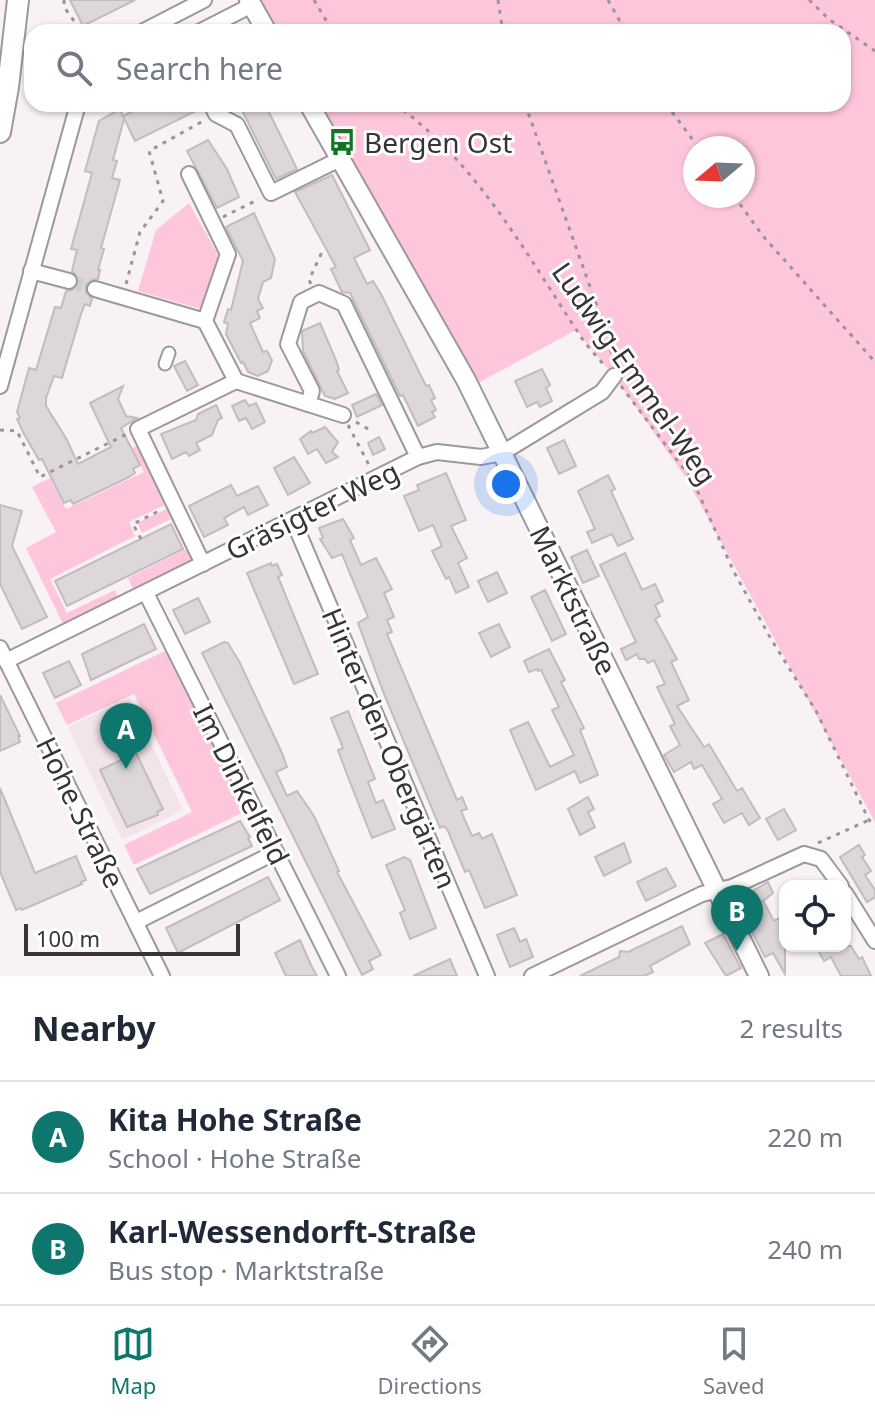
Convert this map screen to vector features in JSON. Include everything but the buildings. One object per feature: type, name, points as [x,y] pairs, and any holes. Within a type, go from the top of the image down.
[{"type":"main road","points":[[0,132],[13,57],[18,0]]},
{"type":"street","points":[[173,24],[204,0]]},
{"type":"street","points":[[213,24],[250,2],[262,24]]},
{"type":"street","points":[[0,386],[76,112]]},
{"type":"street","points":[[218,112],[237,125],[271,193],[340,159]]},
{"type":"street","name":"Marktstraße","points":[[314,112],[466,380],[759,976]]},
{"type":"street","points":[[189,174],[228,254],[205,321]]},
{"type":"street","points":[[31,271],[69,281]]},
{"type":"street","points":[[95,289],[205,321],[236,381]]},
{"type":"street","points":[[308,404],[312,391],[288,344],[301,302],[319,293],[344,304],[418,457]]},
{"type":"street","name":"Gräsigter Weg","points":[[3,654],[146,593],[418,457],[437,452],[481,457],[502,453],[602,392],[614,376]]},
{"type":"street","points":[[203,564],[138,429],[236,381],[343,415]]},
{"type":"street","name":"Hinter den Obergärten","points":[[293,520],[487,976]]},
{"type":"street","name":"Im Dinkelfeld","points":[[146,593],[338,976]]},
{"type":"street","name":"Hohe Straße","points":[[3,654],[162,976]]},
{"type":"street","points":[[136,922],[276,852]]},
{"type":"street","points":[[532,976],[702,894],[716,892],[797,856],[813,855],[827,865],[837,880]]},
{"type":"street","points":[[851,903],[875,941]]},
{"type":"path","points":[[64,0],[64,7],[76,24]]},
{"type":"path","points":[[314,0],[328,24]]},
{"type":"path","points":[[498,0],[502,24]]},
{"type":"path","points":[[608,0],[622,24]]},
{"type":"path","points":[[809,0],[836,24]]},
{"type":"path","points":[[851,34],[875,51]]},
{"type":"path","points":[[123,296],[140,232],[163,201],[149,151],[208,112]]},
{"type":"path","name":"Ludwig-Emmel-Weg","points":[[406,112],[483,188],[585,343],[614,376],[693,481],[734,572],[816,711],[869,820]]},
{"type":"path","points":[[528,112],[609,340],[614,376]]},
{"type":"path","points":[[672,112],[690,136]]},
{"type":"path","points":[[212,222],[271,193]]},
{"type":"path","points":[[743,208],[763,236],[875,362]]},
{"type":"path","points":[[316,295],[309,280],[322,252]]},
{"type":"path","points":[[343,415],[376,478]]},
{"type":"path","points":[[0,430],[17,431],[40,477],[138,429]]},
{"type":"path","points":[[141,539],[133,524],[174,504]]},
{"type":"path","points":[[813,855],[818,843],[869,820],[875,826]]},
{"type":"shaded area","points":[[249,0],[875,0],[875,822],[686,478],[614,376],[576,330],[476,384],[317,112],[851,112],[851,24],[263,24]]},
{"type":"shaded area","points":[[189,203],[218,255],[201,309],[138,291],[156,230]]},
{"type":"shaded area","points":[[141,444],[169,503],[129,522],[135,536],[50,579],[67,613],[115,590],[119,600],[64,626],[26,548],[56,532],[32,487],[50,478],[66,509],[144,472],[132,448]]},
{"type":"shaded area","points":[[173,506],[199,560],[134,591],[128,578],[186,549],[171,519],[142,533],[137,523]]},
{"type":"shaded area","points":[[167,650],[238,790],[223,798],[237,791],[244,812],[134,865],[124,845],[192,812],[134,694],[67,725],[56,703]]},
{"type":"shaded area","points":[[129,698],[183,810],[122,840],[68,727]]},
{"type":"tunnel","points":[[69,281],[95,289]]},
{"type":"place","name":"Bergen Ost","points":[[342,142]]},
{"type":"place","name":"Kita Hohe Straße","points":[[126,769]]},
{"type":"place","name":"Karl-Wessendorft-Straße","points":[[737,951]]}]
